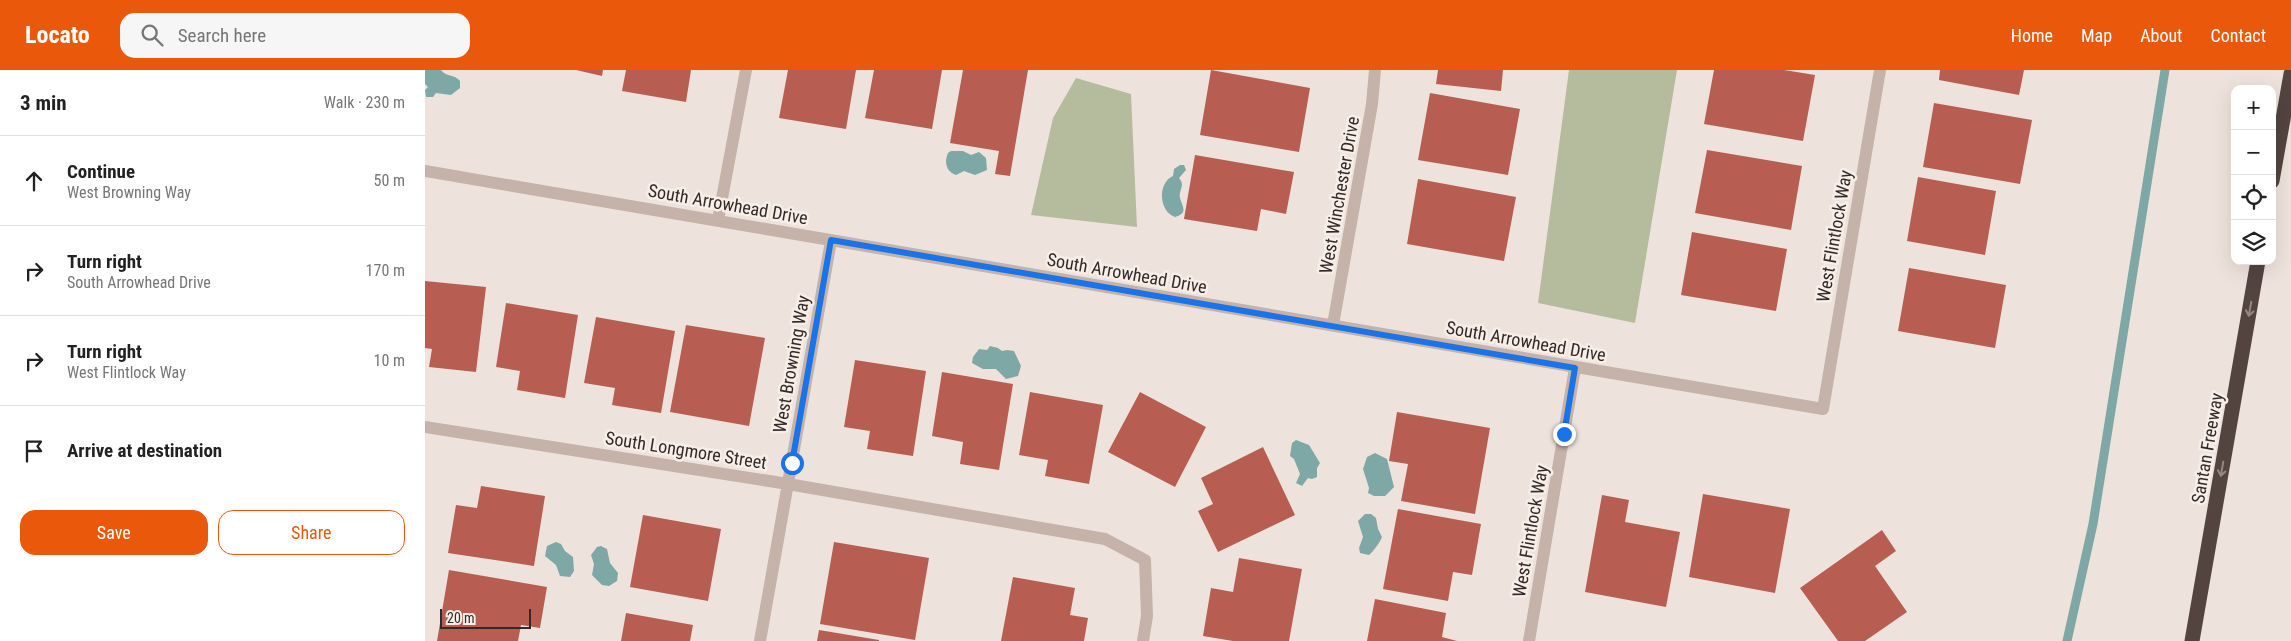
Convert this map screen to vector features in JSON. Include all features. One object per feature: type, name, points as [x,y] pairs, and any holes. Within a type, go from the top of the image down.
[{"type":"highway","points":[[2273,175],[2291,74]]},
{"type":"highway","name":"Santan Freeway","points":[[2192,641],[2257,265]]},
{"type":"street","points":[[718,220],[746,70]]},
{"type":"street","name":"West Winchester Drive","points":[[1333,325],[1373,104],[1375,70]]},
{"type":"street","name":"West Flintlock Way","points":[[1823,408],[1880,70]]},
{"type":"street","name":"South Arrowhead Drive","points":[[425,171],[1333,325],[1575,368],[1823,408]]},
{"type":"street","name":"West Browning Way","points":[[760,641],[831,240]]},
{"type":"street","name":"West Flintlock Way","points":[[1529,641],[1575,368]]},
{"type":"street","name":"South Longmore Street","points":[[425,427],[788,484],[1105,539],[1145,560],[1147,616],[1143,641]]},
{"type":"green space","points":[[1569,70],[1677,70],[1635,323],[1538,303]]},
{"type":"green space","points":[[1076,78],[1131,94],[1137,227],[1031,215],[1053,118]]},
{"type":"water","points":[[425,70],[441,70],[445,74],[455,77],[460,81],[460,88],[451,95],[436,93],[433,97],[426,97],[425,90],[428,87],[425,84]]},
{"type":"water","points":[[951,151],[963,151],[971,155],[979,152],[986,158],[987,170],[975,175],[964,171],[956,175],[953,174],[948,169],[946,163],[948,153]]},
{"type":"water","points":[[1184,165],[1186,170],[1179,178],[1182,183],[1180,198],[1184,209],[1182,213],[1175,217],[1170,214],[1163,204],[1162,191],[1164,185],[1173,176],[1174,169]]},
{"type":"water","points":[[990,346],[1002,351],[1014,351],[1021,366],[1018,376],[1006,379],[996,369],[983,369],[972,363],[973,357],[979,349],[987,350]]},
{"type":"water","points":[[1296,440],[1309,445],[1320,463],[1317,468],[1317,477],[1308,478],[1302,486],[1296,483],[1300,474],[1294,459],[1290,456],[1292,443]]},
{"type":"water","points":[[1375,453],[1387,459],[1394,487],[1385,496],[1374,496],[1368,493],[1369,488],[1363,469],[1367,457]]},
{"type":"water","points":[[1365,514],[1371,514],[1376,518],[1382,537],[1369,555],[1360,553],[1359,548],[1363,537],[1358,521]]},
{"type":"water","points":[[556,542],[561,544],[565,551],[573,557],[574,571],[570,577],[560,576],[556,565],[545,556],[547,546]]},
{"type":"water","points":[[601,546],[607,549],[610,563],[618,573],[617,581],[609,586],[602,585],[592,575],[594,564],[591,555],[597,547]]},
{"type":"building","points":[[576,70],[603,70],[602,76]]},
{"type":"building","points":[[626,70],[691,70],[686,102],[622,91]]},
{"type":"building","points":[[788,70],[856,70],[846,129],[779,118]]},
{"type":"building","points":[[874,70],[942,70],[932,129],[865,118]]},
{"type":"building","points":[[963,70],[1028,70],[1010,176],[995,174],[999,151],[950,143]]},
{"type":"building","points":[[1211,70],[1310,88],[1299,152],[1200,135]]},
{"type":"building","points":[[1438,70],[1503,70],[1501,91],[1436,84]]},
{"type":"building","points":[[1714,70],[1784,70],[1815,75],[1803,141],[1704,124]]},
{"type":"building","points":[[1940,70],[2024,70],[2019,95],[1939,80]]},
{"type":"building","points":[[1430,93],[1520,109],[1508,175],[1418,160]]},
{"type":"building","points":[[1934,103],[2032,120],[2020,184],[1923,167]]},
{"type":"building","points":[[1707,150],[1802,166],[1791,230],[1695,213]]},
{"type":"building","points":[[1195,155],[1294,172],[1286,214],[1261,209],[1257,231],[1184,219]]},
{"type":"building","points":[[1918,177],[1996,191],[1985,255],[1907,241]]},
{"type":"building","points":[[1418,179],[1516,197],[1504,261],[1407,244]]},
{"type":"building","points":[[1692,232],[1787,249],[1776,311],[1681,295]]},
{"type":"building","points":[[1909,268],[2006,285],[1995,348],[1898,331]]},
{"type":"building","points":[[425,281],[486,287],[476,372],[429,367],[432,349],[425,348]]},
{"type":"building","points":[[506,303],[578,315],[565,398],[517,390],[520,371],[496,367]]},
{"type":"building","points":[[596,317],[675,331],[661,413],[612,405],[615,388],[584,383]]},
{"type":"building","points":[[686,325],[765,338],[749,426],[670,412]]},
{"type":"building","points":[[855,360],[926,371],[913,456],[867,449],[870,431],[844,427]]},
{"type":"building","points":[[942,372],[1013,384],[999,470],[960,464],[963,442],[932,436]]},
{"type":"building","points":[[1030,392],[1103,405],[1089,484],[1045,476],[1048,460],[1019,455]]},
{"type":"building","points":[[1140,392],[1206,427],[1175,487],[1108,452]]},
{"type":"building","points":[[1397,412],[1490,428],[1475,514],[1401,501],[1408,464],[1389,461]]},
{"type":"building","points":[[1263,447],[1295,515],[1218,552],[1198,511],[1213,504],[1201,478]]},
{"type":"building","points":[[481,486],[545,496],[534,566],[448,553],[456,505],[477,508]]},
{"type":"building","points":[[1703,494],[1790,509],[1775,593],[1689,577]]},
{"type":"building","points":[[1602,495],[1629,500],[1625,522],[1680,532],[1666,607],[1585,592]]},
{"type":"building","points":[[1398,509],[1481,524],[1472,575],[1453,572],[1448,601],[1383,589]]},
{"type":"building","points":[[643,515],[721,529],[708,601],[630,587]]},
{"type":"building","points":[[1882,530],[1896,551],[1875,566],[1907,612],[1865,641],[1838,641],[1800,588]]},
{"type":"building","points":[[834,542],[929,558],[915,640],[820,624]]},
{"type":"building","points":[[1239,558],[1302,569],[1289,641],[1233,641],[1203,636],[1211,588],[1233,592]]},
{"type":"building","points":[[449,570],[547,587],[540,628],[521,625],[518,641],[437,641]]},
{"type":"building","points":[[1013,577],[1075,588],[1070,615],[1088,618],[1084,641],[1001,641]]},
{"type":"building","points":[[1375,599],[1446,613],[1442,637],[1457,641],[1367,641]]},
{"type":"building","points":[[626,613],[693,625],[690,641],[621,641]]},
{"type":"building","points":[[819,630],[879,640],[879,641],[817,641]]},
{"type":"waterway","points":[[2067,641],[2093,524],[2165,70]]},
{"type":"route","points":[[792,463],[831,240],[1575,368],[1564,434]]}]
